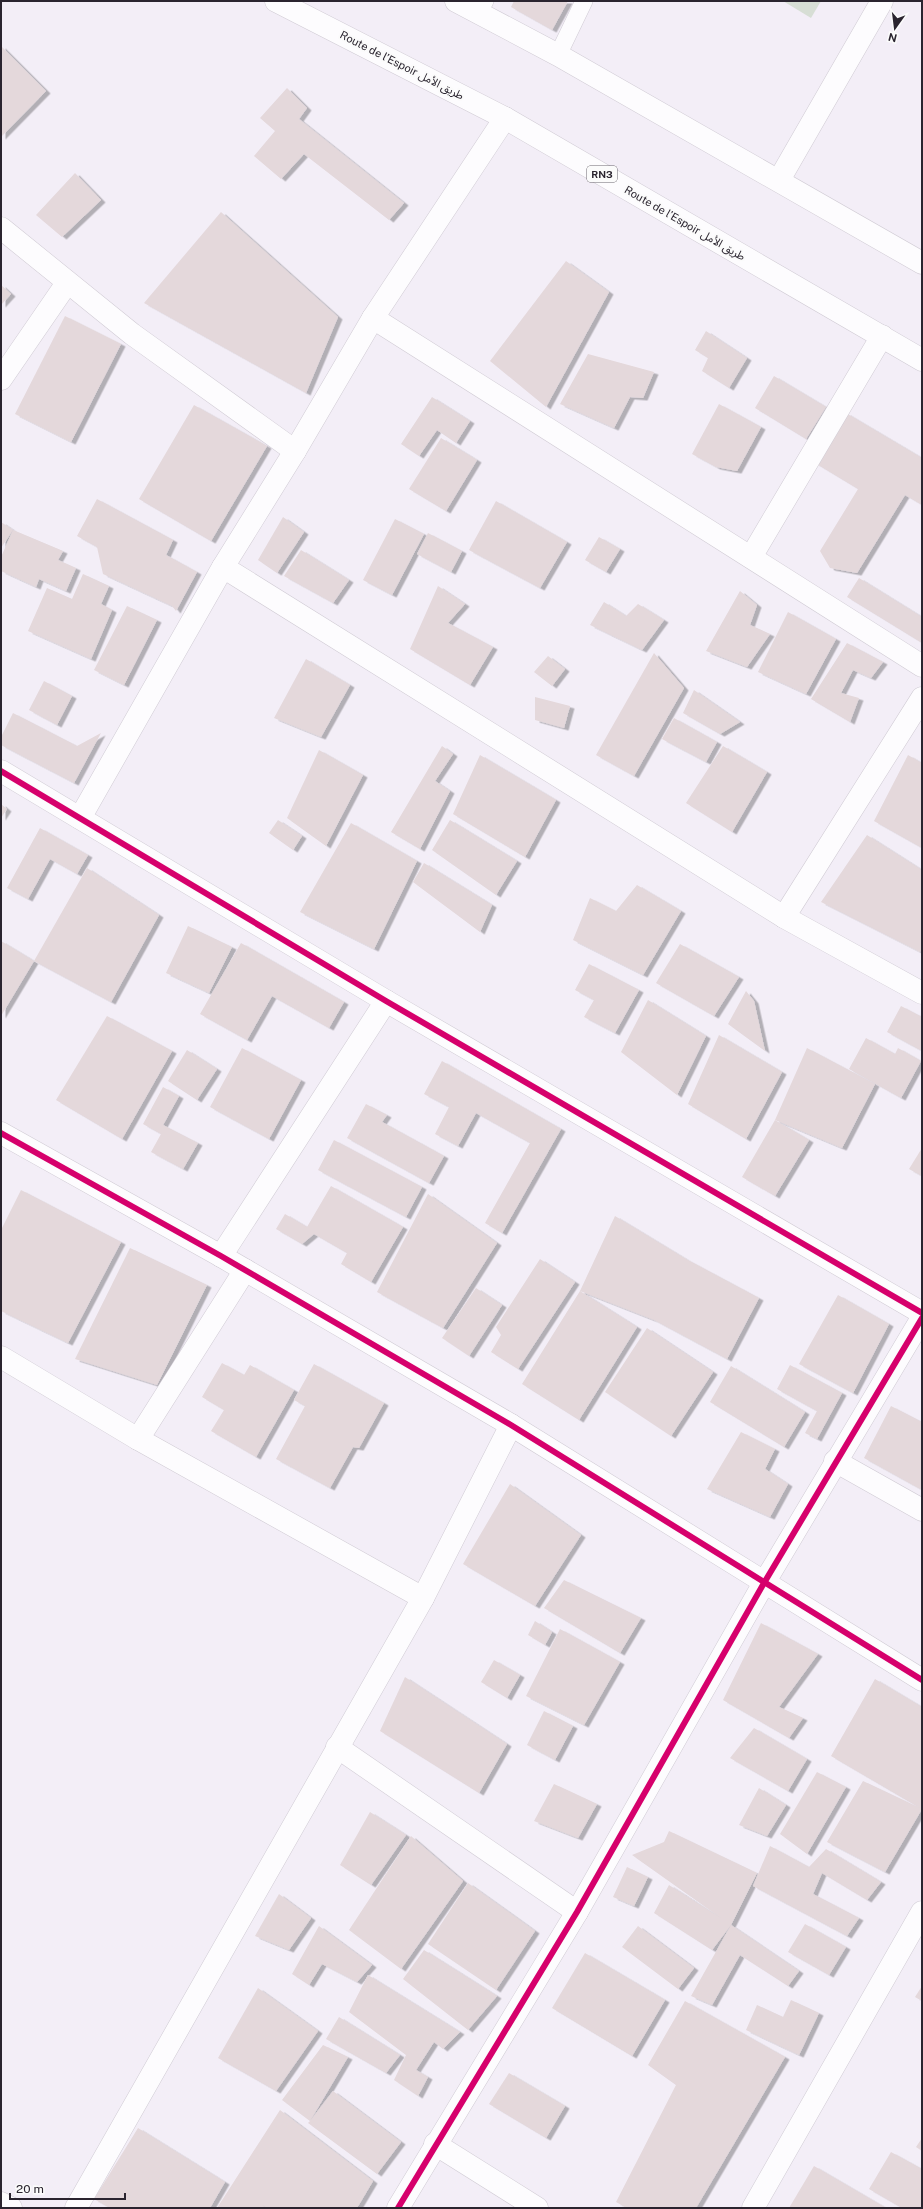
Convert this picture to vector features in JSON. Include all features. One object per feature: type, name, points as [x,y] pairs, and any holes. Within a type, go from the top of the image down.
[{"type":"main road","name":"Route de l’Espoir طريق الأمل","points":[[276,1],[505,118],[922,360]]},
{"type":"main road","points":[[456,1],[482,7],[558,55],[922,263]]},
{"type":"main road","points":[[779,180],[882,1]]},
{"type":"main road","points":[[80,818],[223,568],[295,451],[373,318],[505,118]]},
{"type":"main road","points":[[1,228],[67,283],[180,370],[295,451]]},
{"type":"main road","points":[[1,379],[67,283]]},
{"type":"main road","points":[[373,318],[922,666]]},
{"type":"main road","points":[[751,557],[882,336]]},
{"type":"main road","points":[[223,568],[784,916],[922,993]]},
{"type":"main road","points":[[784,916],[922,698]]},
{"type":"main road","points":[[1,771],[386,1001],[922,1313]]},
{"type":"main road","points":[[221,1256],[386,1001]]},
{"type":"main road","points":[[1,1133],[221,1256],[511,1425],[922,1680]]},
{"type":"main road","points":[[138,1439],[245,1270]]},
{"type":"main road","points":[[398,2208],[435,2144],[577,1912],[764,1583],[835,1461],[922,1318]]},
{"type":"main road","points":[[1,1357],[138,1439],[423,1598]]},
{"type":"main road","points":[[76,2208],[423,1598],[511,1425]]},
{"type":"main road","points":[[835,1461],[922,1510]]},
{"type":"main road","points":[[337,1747],[577,1912]]},
{"type":"main road","points":[[753,2208],[922,1912]]},
{"type":"main road","points":[[435,2144],[537,2208]]},
{"type":"main road","points":[[1,2203],[11,2208]]},
{"type":"lane","points":[[558,55],[584,1]]},
{"type":"shaded area","points":[[783,1],[821,1],[811,18]]},
{"type":"building","points":[[514,1],[568,1],[552,30],[511,7]]},
{"type":"building","points":[[1,46],[46,91],[1,137]]},
{"type":"building","points":[[287,88],[307,108],[299,119],[404,203],[389,220],[304,154],[281,179],[254,156],[275,131],[260,118]]},
{"type":"building","points":[[75,173],[101,200],[62,237],[36,215]]},
{"type":"building","points":[[221,212],[338,317],[306,393],[144,303]]},
{"type":"building","points":[[566,261],[609,292],[546,407],[490,361]]},
{"type":"building","points":[[1,285],[11,294],[1,305]]},
{"type":"building","points":[[65,316],[121,344],[71,442],[15,414]]},
{"type":"building","points":[[706,331],[747,358],[729,388],[702,371],[708,358],[695,350]]},
{"type":"building","points":[[588,354],[654,372],[643,398],[630,397],[614,428],[560,404]]},
{"type":"building","points":[[774,376],[826,407],[806,439],[755,408]]},
{"type":"building","points":[[432,397],[470,421],[456,443],[437,430],[419,456],[401,444]]},
{"type":"building","points":[[719,404],[761,427],[737,471],[716,467],[692,454]]},
{"type":"building","points":[[194,405],[267,446],[211,541],[139,499]]},
{"type":"building","points":[[846,413],[922,458],[922,505],[905,495],[857,573],[830,568],[820,551],[858,489],[815,463]]},
{"type":"building","points":[[441,438],[477,460],[446,511],[409,489]]},
{"type":"building","points":[[97,499],[173,540],[166,555],[197,572],[176,611],[172,606],[103,574],[97,547],[77,536]]},
{"type":"building","points":[[496,501],[567,542],[540,588],[469,550]]},
{"type":"building","points":[[283,517],[304,532],[277,573],[258,560]]},
{"type":"building","points":[[395,519],[424,534],[392,595],[363,580]]},
{"type":"building","points":[[1,522],[13,530],[1,548]]},
{"type":"building","points":[[13,530],[63,551],[58,560],[76,568],[66,591],[39,579],[36,587],[1,571],[1,557]]},
{"type":"building","points":[[428,533],[462,551],[451,572],[417,554]]},
{"type":"building","points":[[599,537],[620,549],[606,572],[585,560]]},
{"type":"building","points":[[301,550],[349,580],[333,603],[284,576]]},
{"type":"building","points":[[83,574],[109,586],[101,604],[112,610],[91,659],[28,631],[47,588],[72,599]]},
{"type":"building","points":[[859,578],[922,617],[922,643],[847,597]]},
{"type":"building","points":[[438,586],[465,604],[448,623],[493,647],[470,685],[410,649]]},
{"type":"building","points":[[740,591],[757,605],[750,625],[770,634],[747,667],[706,651]]},
{"type":"building","points":[[604,602],[626,616],[638,604],[664,620],[642,650],[590,625]]},
{"type":"building","points":[[127,606],[157,620],[124,685],[94,670]]},
{"type":"building","points":[[788,612],[836,639],[806,694],[758,672]]},
{"type":"building","points":[[847,643],[883,662],[871,678],[853,670],[841,693],[859,698],[850,722],[811,699]]},
{"type":"building","points":[[654,653],[684,688],[634,776],[596,755]]},
{"type":"building","points":[[548,656],[565,669],[552,686],[534,672]]},
{"type":"building","points":[[306,659],[350,685],[321,737],[274,718]]},
{"type":"building","points":[[44,681],[72,696],[57,725],[29,710]]},
{"type":"building","points":[[694,690],[740,722],[720,734],[683,713]]},
{"type":"building","points":[[535,697],[570,706],[564,728],[535,720]]},
{"type":"building","points":[[13,713],[77,746],[101,733],[74,783],[1,745],[1,737]]},
{"type":"building","points":[[674,718],[717,742],[706,762],[662,739]]},
{"type":"building","points":[[442,746],[453,754],[435,781],[450,791],[420,849],[391,832]]},
{"type":"building","points":[[723,746],[767,772],[732,832],[686,803]]},
{"type":"building","points":[[319,750],[363,775],[326,846],[287,818]]},
{"type":"building","points":[[480,755],[556,800],[525,857],[453,814]]},
{"type":"building","points":[[908,755],[922,763],[922,848],[874,821]]},
{"type":"building","points":[[1,804],[7,809],[1,818]]},
{"type":"building","points":[[278,820],[302,836],[293,850],[269,833]]},
{"type":"building","points":[[450,820],[517,861],[496,895],[432,850]]},
{"type":"building","points":[[351,823],[417,861],[374,949],[300,912]]},
{"type":"building","points":[[40,828],[88,855],[77,874],[50,859],[28,899],[7,888]]},
{"type":"building","points":[[867,835],[922,870],[922,949],[920,952],[821,902]]},
{"type":"building","points":[[424,863],[492,905],[480,932],[413,882]]},
{"type":"building","points":[[87,868],[159,915],[111,1002],[34,961]]},
{"type":"building","points":[[637,885],[681,911],[643,975],[573,940],[590,898],[616,911]]},
{"type":"building","points":[[188,926],[232,947],[209,993],[166,973]]},
{"type":"building","points":[[1,941],[34,961],[1,1016]]},
{"type":"building","points":[[241,943],[344,1002],[329,1028],[272,996],[247,1040],[200,1014]]},
{"type":"building","points":[[680,944],[739,977],[714,1016],[656,983]]},
{"type":"building","points":[[589,964],[639,990],[615,1033],[584,1017],[594,1000],[575,990]]},
{"type":"building","points":[[746,991],[754,1001],[765,1051],[728,1024]]},
{"type":"building","points":[[648,1000],[706,1036],[677,1095],[621,1052]]},
{"type":"building","points":[[901,1006],[922,1017],[922,1051],[887,1032]]},
{"type":"building","points":[[107,1016],[172,1051],[122,1139],[56,1100]]},
{"type":"building","points":[[719,1035],[782,1072],[746,1139],[688,1104]]},
{"type":"building","points":[[866,1038],[895,1054],[898,1048],[921,1061],[901,1098],[849,1069]]},
{"type":"building","points":[[242,1048],[301,1080],[269,1139],[210,1107]]},
{"type":"building","points":[[807,1048],[875,1084],[842,1148],[775,1120]]},
{"type":"building","points":[[187,1050],[217,1069],[197,1100],[168,1081]]},
{"type":"building","points":[[442,1061],[561,1129],[502,1233],[485,1223],[530,1143],[476,1113],[458,1146],[435,1134],[449,1107],[424,1094]]},
{"type":"building","points":[[163,1087],[179,1096],[163,1125],[198,1143],[183,1169],[151,1152],[161,1134],[143,1124]]},
{"type":"building","points":[[366,1104],[387,1115],[382,1122],[444,1156],[429,1183],[347,1138]]},
{"type":"building","points":[[775,1120],[809,1140],[775,1196],[742,1177]]},
{"type":"building","points":[[334,1140],[422,1187],[406,1217],[318,1170]]},
{"type":"building","points":[[922,1148],[922,1176],[909,1169]]},
{"type":"building","points":[[331,1186],[403,1227],[371,1282],[341,1264],[347,1253],[314,1234],[302,1244],[276,1229],[285,1214],[307,1227]]},
{"type":"building","points":[[21,1190],[121,1242],[68,1343],[1,1311],[1,1230]]},
{"type":"building","points":[[428,1194],[497,1243],[443,1328],[377,1292]]},
{"type":"building","points":[[615,1216],[686,1259],[759,1298],[727,1359],[654,1320],[580,1291]]},
{"type":"building","points":[[130,1248],[207,1285],[157,1385],[75,1359]]},
{"type":"building","points":[[540,1259],[575,1282],[518,1369],[491,1352],[501,1335],[496,1327]]},
{"type":"building","points":[[476,1288],[502,1305],[469,1356],[442,1338]]},
{"type":"building","points":[[580,1291],[637,1327],[579,1420],[522,1384]]},
{"type":"building","points":[[838,1295],[889,1324],[853,1393],[799,1364]]},
{"type":"building","points":[[647,1328],[713,1372],[671,1436],[605,1392]]},
{"type":"building","points":[[222,1363],[244,1375],[250,1365],[294,1390],[256,1457],[211,1431],[224,1410],[202,1397]]},
{"type":"building","points":[[314,1364],[384,1403],[359,1448],[353,1447],[330,1488],[276,1459],[305,1406],[294,1400]]},
{"type":"building","points":[[790,1365],[842,1393],[817,1439],[805,1433],[817,1411],[777,1389]]},
{"type":"building","points":[[731,1366],[805,1412],[784,1447],[710,1402]]},
{"type":"building","points":[[891,1406],[922,1422],[922,1490],[864,1458]]},
{"type":"building","points":[[741,1432],[775,1449],[765,1469],[788,1484],[770,1517],[707,1489]]},
{"type":"building","points":[[510,1484],[581,1535],[535,1606],[463,1564]]},
{"type":"building","points":[[564,1580],[641,1618],[620,1653],[544,1608]]},
{"type":"building","points":[[535,1621],[552,1632],[545,1645],[528,1635]]},
{"type":"building","points":[[761,1623],[818,1654],[779,1707],[803,1718],[789,1738],[723,1700]]},
{"type":"building","points":[[560,1629],[620,1662],[584,1725],[526,1696]]},
{"type":"building","points":[[494,1660],[520,1675],[507,1698],[481,1682]]},
{"type":"building","points":[[405,1677],[507,1744],[479,1793],[380,1731]]},
{"type":"building","points":[[875,1679],[922,1707],[922,1809],[885,1872],[827,1842],[863,1781],[920,1808],[831,1756]]},
{"type":"building","points":[[544,1711],[573,1726],[555,1760],[527,1745]]},
{"type":"building","points":[[754,1728],[807,1759],[788,1791],[730,1758]]},
{"type":"building","points":[[817,1772],[846,1787],[807,1854],[780,1834]]},
{"type":"building","points":[[554,1784],[597,1804],[578,1838],[534,1821]]},
{"type":"building","points":[[759,1788],[786,1805],[767,1836],[739,1825]]},
{"type":"building","points":[[370,1812],[406,1835],[371,1885],[340,1865]]},
{"type":"building","points":[[669,1831],[757,1873],[731,1925],[712,1950],[654,1913],[669,1885],[721,1918],[632,1855],[664,1842]]},
{"type":"building","points":[[411,1836],[463,1881],[401,1969],[349,1930]]},
{"type":"building","points":[[770,1846],[809,1867],[826,1849],[881,1882],[867,1900],[822,1873],[813,1894],[859,1918],[847,1936],[753,1886]]},
{"type":"building","points":[[627,1867],[648,1877],[634,1906],[613,1897]]},
{"type":"building","points":[[468,1883],[535,1931],[496,1990],[428,1944]]},
{"type":"building","points":[[279,1894],[311,1918],[289,1950],[255,1936]]},
{"type":"building","points":[[805,1924],[846,1947],[829,1975],[788,1952]]},
{"type":"building","points":[[731,1925],[799,1971],[788,1986],[740,1955],[712,2005],[691,1996]]},
{"type":"building","points":[[319,1926],[372,1965],[357,1982],[322,1964],[309,1985],[292,1974]]},
{"type":"building","points":[[638,1926],[694,1968],[678,1989],[622,1947]]},
{"type":"building","points":[[424,1950],[497,1996],[468,2030],[403,1979]]},
{"type":"building","points":[[585,1953],[665,2000],[632,2056],[552,2008]]},
{"type":"building","points":[[368,1975],[460,2032],[443,2049],[434,2042],[416,2070],[428,2077],[418,2096],[394,2080],[406,2055],[349,2012]]},
{"type":"building","points":[[922,1986],[922,2001],[915,1997]]},
{"type":"building","points":[[258,1988],[318,2031],[276,2091],[218,2058]]},
{"type":"building","points":[[791,2000],[819,2013],[799,2055],[746,2030],[757,2005],[783,2017]]},
{"type":"building","points":[[685,2001],[785,2057],[696,2208],[627,2208],[616,2202],[676,2085],[648,2065]]},
{"type":"building","points":[[339,2017],[400,2055],[386,2073],[326,2039]]},
{"type":"building","points":[[323,2045],[348,2057],[310,2121],[282,2100]]},
{"type":"building","points":[[509,2073],[565,2106],[546,2138],[489,2104]]},
{"type":"building","points":[[333,2091],[401,2142],[377,2174],[308,2123]]},
{"type":"building","points":[[280,2110],[373,2181],[357,2208],[267,2208],[262,2205],[266,2208],[217,2208]]},
{"type":"building","points":[[138,2128],[225,2182],[210,2208],[110,2208],[94,2199]]},
{"type":"building","points":[[922,2138],[922,2151],[916,2147]]},
{"type":"building","points":[[891,2152],[922,2169],[922,2208],[902,2208],[869,2189]]},
{"type":"building","points":[[814,2166],[886,2208],[789,2208]]},
{"type":"cycle path","points":[[1,771],[386,1001],[922,1313]]},
{"type":"cycle path","points":[[1,1133],[221,1256],[511,1425],[922,1680]]},
{"type":"cycle path","points":[[398,2208],[577,1912],[764,1583],[922,1318]]}]
